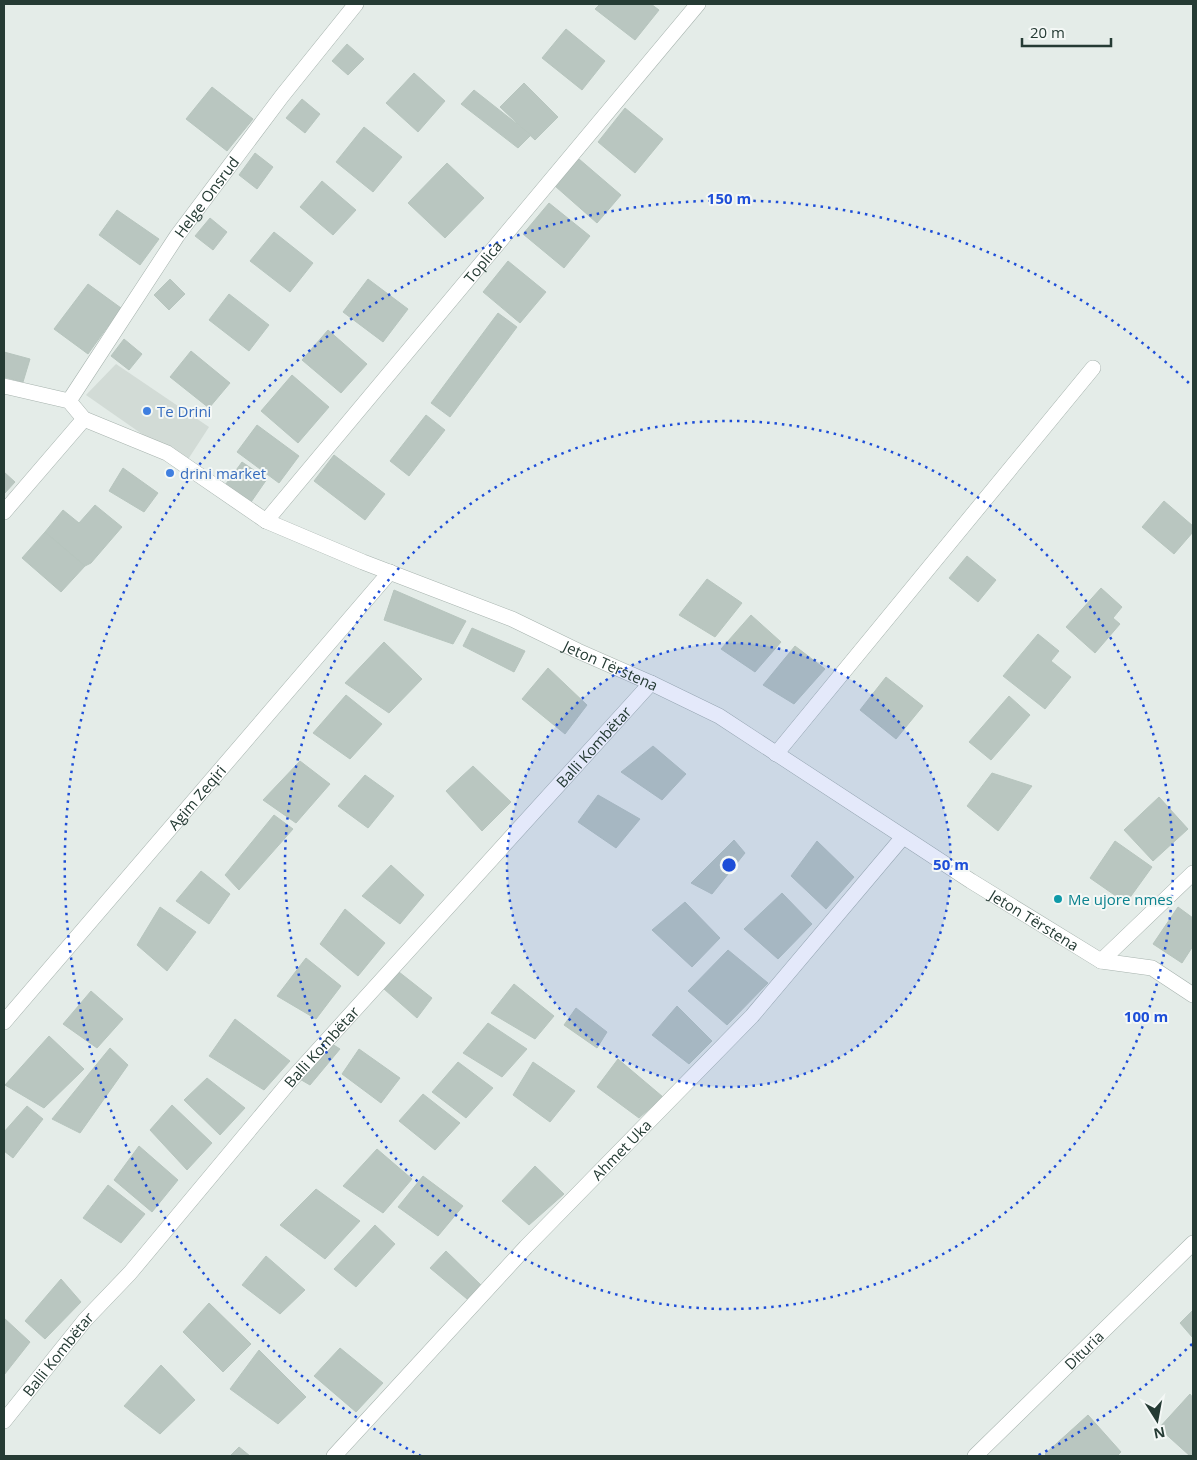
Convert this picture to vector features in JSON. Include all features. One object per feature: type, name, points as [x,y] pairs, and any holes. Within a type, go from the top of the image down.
[{"type":"street","name":"Helge Onsrud","points":[[70,401],[177,236],[282,96],[356,4]]},
{"type":"street","name":"Toplica","points":[[266,521],[698,4]]},
{"type":"street","points":[[776,754],[1093,368]]},
{"type":"street","points":[[4,386],[70,401]]},
{"type":"street","name":"Jeton Tërstena","points":[[70,401],[84,419],[166,453],[266,521],[512,619],[651,682],[719,716],[1021,913],[1101,961],[1152,968],[1193,994]]},
{"type":"street","points":[[4,512],[84,419]]},
{"type":"street","name":"Agim Zeqiri","points":[[4,1022],[390,572]]},
{"type":"street","name":"Balli Kombëtar","points":[[4,1421],[85,1320],[130,1273],[291,1080],[651,682]]},
{"type":"street","name":"Ahmet Uka","points":[[334,1456],[526,1247],[752,1016],[903,837]]},
{"type":"street","points":[[1101,961],[1193,873]]},
{"type":"street","name":"Dituria","points":[[975,1456],[1193,1243]]},
{"type":"shaded area","name":"Te Drini","points":[[116,364],[209,427],[185,464],[86,395]]},
{"type":"building","points":[[600,4],[651,4],[659,10],[635,40],[595,9]]},
{"type":"building","points":[[566,29],[605,61],[582,90],[542,58]]},
{"type":"building","points":[[347,44],[364,59],[348,75],[332,61]]},
{"type":"building","points":[[414,73],[445,101],[418,132],[386,103]]},
{"type":"building","points":[[524,83],[558,117],[535,140],[500,107]]},
{"type":"building","points":[[212,87],[253,119],[227,151],[186,119]]},
{"type":"building","points":[[474,90],[531,135],[518,148],[461,104]]},
{"type":"building","points":[[302,99],[320,114],[305,133],[286,118]]},
{"type":"building","points":[[625,108],[663,139],[635,173],[598,142]]},
{"type":"building","points":[[364,127],[402,157],[373,192],[336,162]]},
{"type":"building","points":[[255,153],[273,167],[257,189],[239,175]]},
{"type":"building","points":[[579,159],[621,195],[597,223],[555,186]]},
{"type":"building","points":[[447,163],[484,198],[445,238],[408,203]]},
{"type":"building","points":[[322,181],[356,210],[333,235],[300,207]]},
{"type":"building","points":[[549,203],[590,236],[564,268],[523,234]]},
{"type":"building","points":[[117,210],[159,239],[140,265],[99,235]]},
{"type":"building","points":[[210,218],[227,232],[213,250],[195,236]]},
{"type":"building","points":[[274,232],[313,263],[290,292],[250,261]]},
{"type":"building","points":[[508,261],[546,292],[520,323],[483,292]]},
{"type":"building","points":[[170,279],[185,294],[169,310],[154,295]]},
{"type":"building","points":[[368,279],[408,309],[383,342],[343,312]]},
{"type":"building","points":[[88,284],[121,308],[88,354],[54,329]]},
{"type":"building","points":[[229,294],[269,325],[249,351],[209,320]]},
{"type":"building","points":[[498,313],[517,327],[450,417],[431,403]]},
{"type":"building","points":[[328,330],[367,364],[341,393],[302,360]]},
{"type":"building","points":[[124,339],[142,354],[129,370],[111,356]]},
{"type":"building","points":[[191,351],[230,383],[209,408],[170,377]]},
{"type":"building","points":[[4,352],[30,359],[23,382],[4,377]]},
{"type":"building","points":[[292,375],[329,407],[298,443],[261,411]]},
{"type":"building","points":[[426,415],[445,430],[409,476],[390,461]]},
{"type":"building","points":[[257,425],[299,456],[279,483],[237,452]]},
{"type":"building","points":[[334,455],[385,494],[365,520],[314,481]]},
{"type":"building","points":[[242,462],[267,479],[249,505],[223,488]]},
{"type":"building","points":[[123,468],[158,493],[144,512],[109,491]]},
{"type":"building","points":[[4,472],[15,482],[4,494]]},
{"type":"building","points":[[1164,501],[1193,526],[1193,532],[1174,554],[1142,527]]},
{"type":"building","points":[[95,505],[122,527],[91,563],[85,566],[45,532],[63,510],[79,523]]},
{"type":"building","points":[[45,532],[85,566],[61,592],[22,558]]},
{"type":"building","points":[[967,556],[996,580],[978,602],[949,578]]},
{"type":"building","points":[[707,579],[742,603],[715,637],[679,615]]},
{"type":"building","points":[[1101,588],[1122,607],[1113,618],[1120,624],[1095,653],[1066,627]]},
{"type":"building","points":[[394,590],[466,621],[453,644],[384,620]]},
{"type":"building","points":[[751,615],[781,642],[755,672],[721,649]]},
{"type":"building","points":[[472,628],[525,651],[514,672],[463,646]]},
{"type":"building","points":[[1038,634],[1059,651],[1051,661],[1071,677],[1045,709],[1003,676]]},
{"type":"building","points":[[384,642],[422,679],[389,713],[345,683]]},
{"type":"building","points":[[795,646],[825,669],[794,704],[763,685]]},
{"type":"building","points":[[548,668],[587,705],[565,734],[522,699]]},
{"type":"building","points":[[886,677],[923,706],[896,739],[860,710]]},
{"type":"building","points":[[346,695],[382,724],[350,759],[313,733]]},
{"type":"building","points":[[1009,696],[1030,715],[991,760],[969,742]]},
{"type":"building","points":[[653,746],[686,774],[662,800],[621,772]]},
{"type":"building","points":[[300,761],[330,784],[296,823],[263,800]]},
{"type":"building","points":[[473,766],[511,802],[482,831],[446,791]]},
{"type":"building","points":[[992,773],[1032,786],[998,831],[967,806]]},
{"type":"building","points":[[365,775],[394,796],[368,828],[338,806]]},
{"type":"building","points":[[598,795],[640,819],[616,848],[578,822]]},
{"type":"building","points":[[1159,797],[1188,829],[1153,861],[1124,830]]},
{"type":"building","points":[[274,815],[293,829],[239,890],[225,875]]},
{"type":"building","points":[[734,840],[745,853],[712,894],[691,883]]},
{"type":"building","points":[[817,841],[854,877],[826,909],[791,876]]},
{"type":"building","points":[[1115,841],[1152,867],[1126,903],[1090,878]]},
{"type":"building","points":[[391,865],[424,895],[400,924],[362,896]]},
{"type":"building","points":[[201,871],[230,894],[209,924],[176,901]]},
{"type":"building","points":[[782,893],[812,924],[778,959],[744,929]]},
{"type":"building","points":[[685,902],[720,938],[692,967],[652,930]]},
{"type":"building","points":[[160,907],[196,932],[167,971],[137,945]]},
{"type":"building","points":[[1178,907],[1193,918],[1193,946],[1182,963],[1153,944]]},
{"type":"building","points":[[345,909],[385,943],[358,976],[320,944]]},
{"type":"building","points":[[728,950],[768,983],[727,1025],[688,991]]},
{"type":"building","points":[[306,958],[341,986],[316,1019],[277,996]]},
{"type":"building","points":[[399,972],[432,998],[417,1018],[384,989]]},
{"type":"building","points":[[514,984],[554,1016],[535,1039],[491,1013]]},
{"type":"building","points":[[91,991],[123,1019],[97,1048],[63,1024]]},
{"type":"building","points":[[677,1006],[712,1041],[689,1064],[652,1035]]},
{"type":"building","points":[[576,1008],[607,1032],[597,1048],[564,1025]]},
{"type":"building","points":[[235,1019],[290,1061],[264,1090],[209,1056]]},
{"type":"building","points":[[488,1023],[527,1049],[502,1077],[463,1053]]},
{"type":"building","points":[[49,1036],[84,1069],[44,1108],[5,1085]]},
{"type":"building","points":[[329,1042],[340,1049],[310,1085],[298,1078]]},
{"type":"building","points":[[110,1048],[128,1065],[80,1133],[52,1119]]},
{"type":"building","points":[[359,1049],[400,1078],[381,1103],[342,1074]]},
{"type":"building","points":[[618,1059],[663,1097],[639,1118],[597,1087]]},
{"type":"building","points":[[458,1062],[493,1088],[466,1118],[432,1092]]},
{"type":"building","points":[[533,1062],[575,1091],[550,1122],[513,1095]]},
{"type":"building","points":[[207,1078],[245,1108],[220,1135],[184,1100]]},
{"type":"building","points":[[423,1094],[460,1123],[435,1150],[399,1121]]},
{"type":"building","points":[[172,1105],[212,1143],[187,1170],[150,1130]]},
{"type":"building","points":[[27,1106],[43,1119],[13,1158],[4,1151],[4,1132]]},
{"type":"building","points":[[139,1146],[178,1180],[152,1212],[114,1180]]},
{"type":"building","points":[[377,1149],[412,1179],[383,1213],[343,1186]]},
{"type":"building","points":[[535,1166],[564,1194],[529,1225],[502,1201]]},
{"type":"building","points":[[423,1176],[463,1206],[438,1236],[398,1207]]},
{"type":"building","points":[[108,1185],[145,1214],[121,1243],[83,1218]]},
{"type":"building","points":[[316,1189],[360,1221],[325,1259],[280,1225]]},
{"type":"building","points":[[375,1225],[395,1244],[356,1287],[334,1269]]},
{"type":"building","points":[[446,1251],[481,1285],[467,1299],[430,1268]]},
{"type":"building","points":[[266,1256],[305,1290],[280,1314],[242,1285]]},
{"type":"building","points":[[61,1279],[81,1302],[45,1339],[25,1321]]},
{"type":"building","points":[[209,1303],[251,1344],[223,1372],[183,1332]]},
{"type":"building","points":[[1193,1310],[1193,1338],[1180,1323]]},
{"type":"building","points":[[4,1318],[30,1342],[4,1375]]},
{"type":"building","points":[[340,1348],[383,1383],[356,1412],[314,1376]]},
{"type":"building","points":[[259,1350],[306,1397],[278,1424],[230,1389]]},
{"type":"building","points":[[161,1365],[195,1400],[160,1434],[124,1406]]},
{"type":"building","points":[[1190,1394],[1193,1398],[1193,1456],[1190,1456],[1159,1428]]},
{"type":"building","points":[[1088,1415],[1121,1452],[1117,1456],[1047,1456],[1045,1454]]},
{"type":"building","points":[[239,1447],[250,1456],[230,1456]]},
{"type":"place","name":"Te Drini","points":[[147,411]]},
{"type":"place","name":"drini market","points":[[170,473]]},
{"type":"place","name":"Me ujore nmes","points":[[1058,899]]}]
